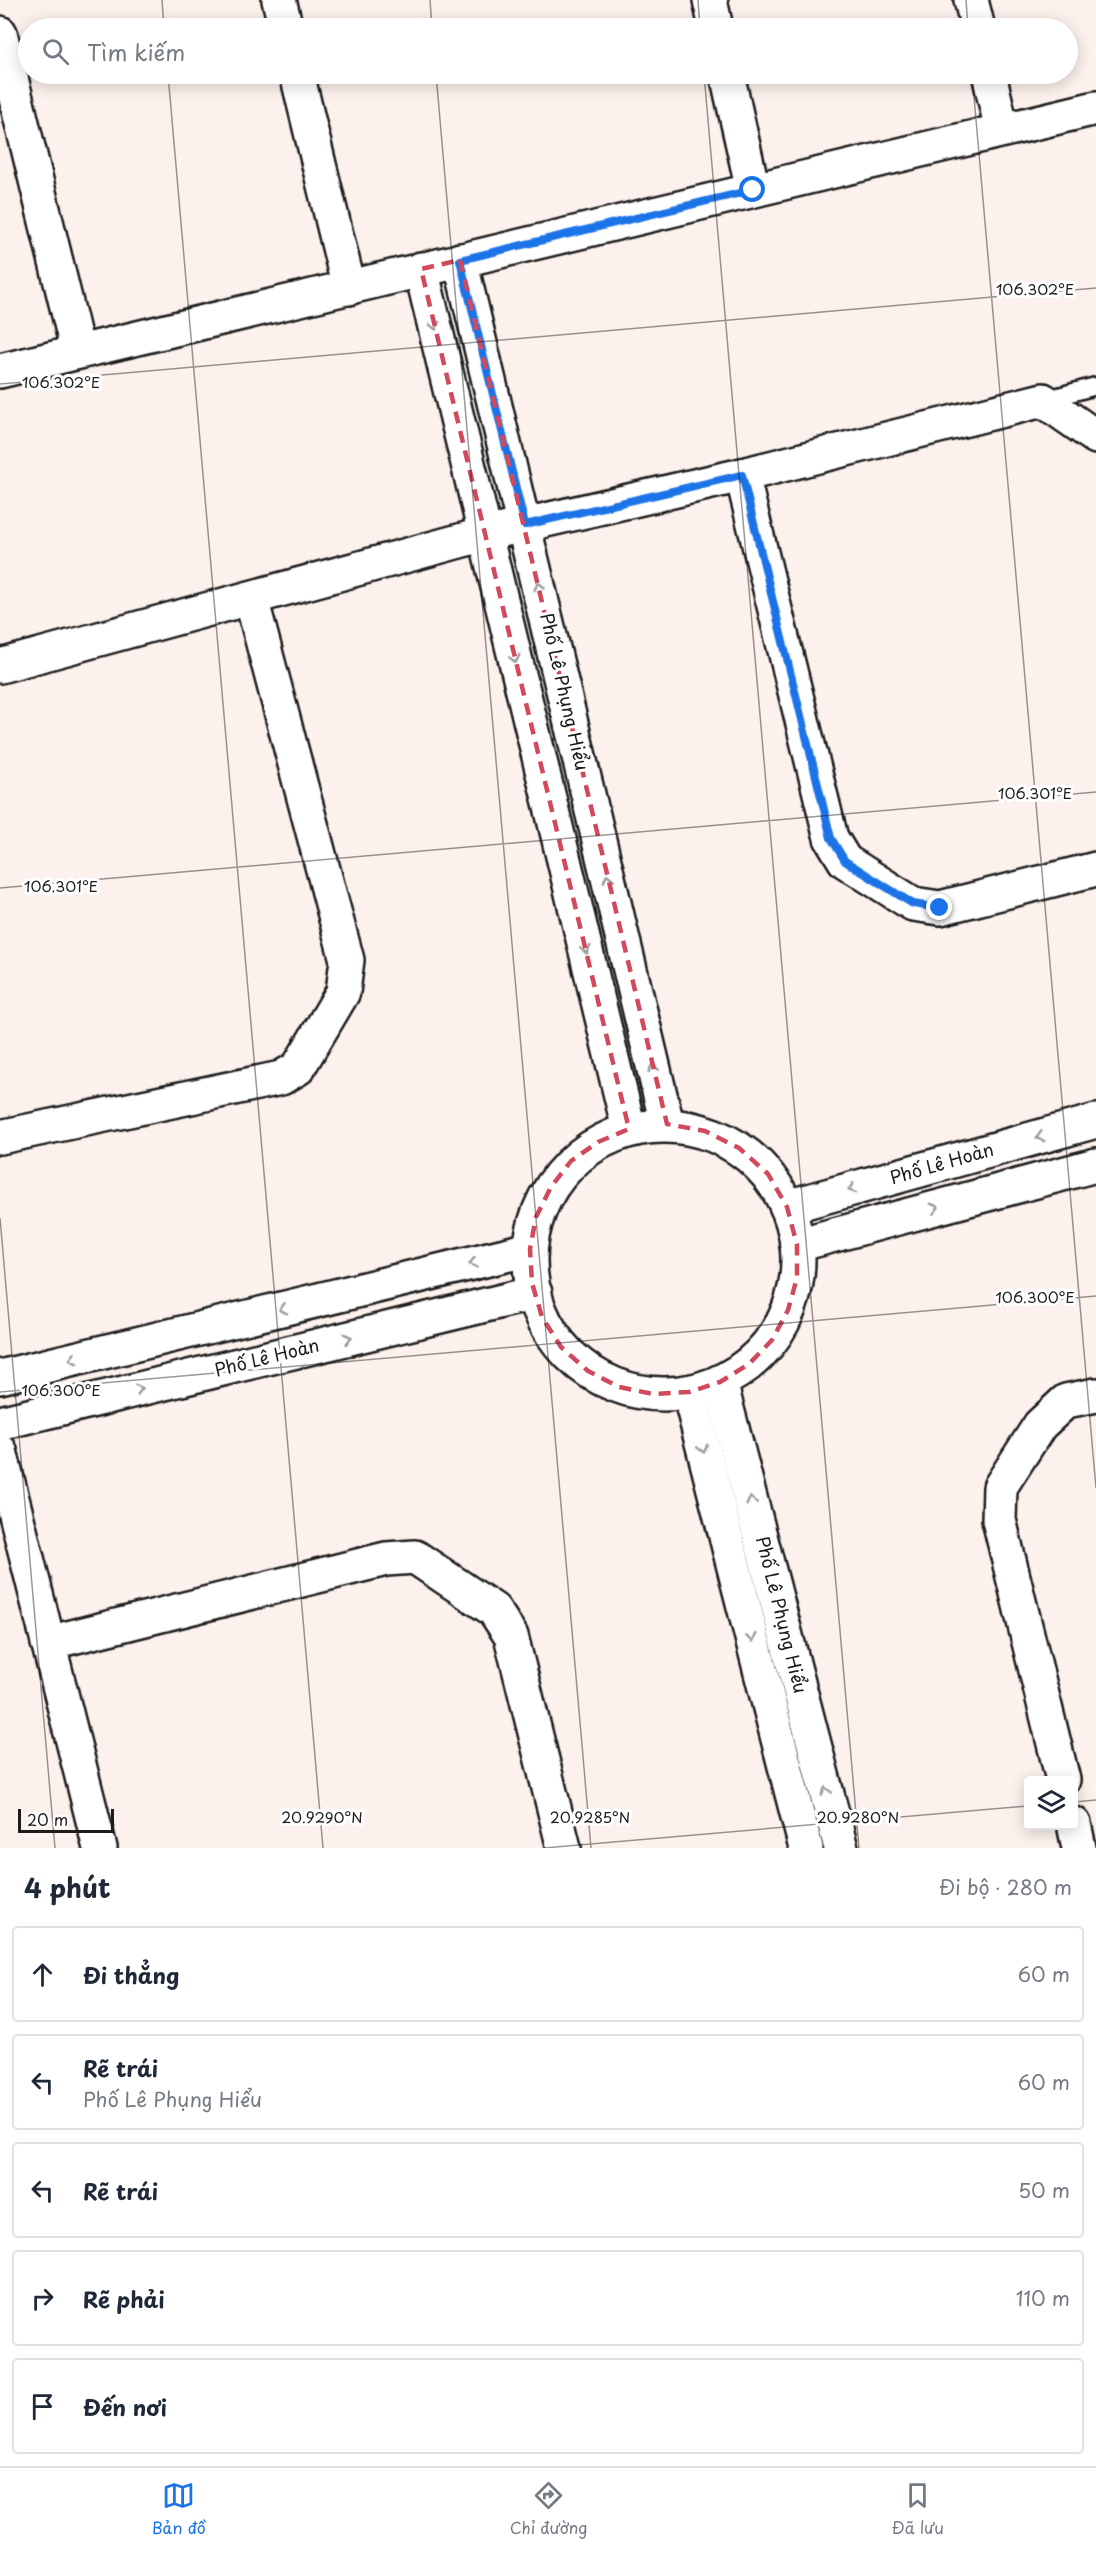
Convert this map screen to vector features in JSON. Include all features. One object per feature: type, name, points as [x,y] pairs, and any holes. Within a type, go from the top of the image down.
[{"type":"street","points":[[279,0],[284,18]]},
{"type":"street","points":[[710,0],[714,18]]},
{"type":"street","points":[[971,0],[976,18]]},
{"type":"street","points":[[0,33],[78,352]]},
{"type":"street","points":[[299,84],[349,288]]},
{"type":"street","points":[[729,84],[753,190]]},
{"type":"street","points":[[991,84],[1002,130]]},
{"type":"street","points":[[0,370],[1096,108]]},
{"type":"street","name":"Phố Lê Phụng Hiểu","points":[[460,260],[667,1124]]},
{"type":"street","points":[[421,269],[629,1129]]},
{"type":"street","points":[[0,666],[486,534],[742,475],[1043,400],[1096,437]]},
{"type":"street","points":[[742,475],[831,838],[845,861],[913,904],[940,908],[1096,868]]},
{"type":"street","points":[[0,1137],[280,1078],[298,1068],[343,992],[347,960],[251,598]]},
{"type":"street","name":"Phố Lê Hoàn","points":[[787,1207],[1096,1121]]},
{"type":"street","points":[[667,1124],[705,1131],[739,1148],[768,1174],[787,1207],[797,1245],[797,1278],[788,1310],[772,1340],[749,1364],[720,1382],[689,1392],[654,1394],[619,1387],[588,1371],[561,1347],[542,1317],[532,1283],[530,1249],[536,1217],[551,1186],[572,1161],[598,1142],[629,1129],[667,1124]]},
{"type":"street","points":[[797,1245],[1096,1165]]},
{"type":"street","points":[[0,1377],[530,1249]]},
{"type":"street","name":"Phố Lê Hoàn","points":[[0,1423],[535,1293]]},
{"type":"street","name":"Phố Lê Phụng Hiểu","points":[[720,1382],[841,1848]]},
{"type":"street","name":"Phố Lê Phụng Hiểu","points":[[689,1392],[806,1848]]},
{"type":"street","points":[[1062,1776],[999,1520],[1000,1487],[1040,1425],[1066,1401],[1096,1395]]},
{"type":"street","points":[[0,1451],[100,1848]]},
{"type":"street","points":[[48,1643],[386,1558],[415,1557],[494,1610],[511,1636],[564,1848]]},
{"type":"street","points":[[1075,1830],[1079,1848]]},
{"type":"lane","points":[[1043,400],[1096,386]]},
{"type":"highlighted area","points":[[460,260],[667,1124],[705,1131],[739,1148],[768,1174],[787,1207],[797,1245],[797,1278],[788,1310],[772,1340],[749,1364],[720,1382],[689,1392],[653,1394],[619,1387],[588,1371],[561,1347],[542,1317],[532,1283],[530,1249],[536,1217],[551,1187],[571,1161],[598,1142],[629,1129],[421,269]]},
{"type":"route","points":[[753,190],[460,260],[525,525],[742,475],[831,838],[845,861],[913,904],[940,908]]}]
